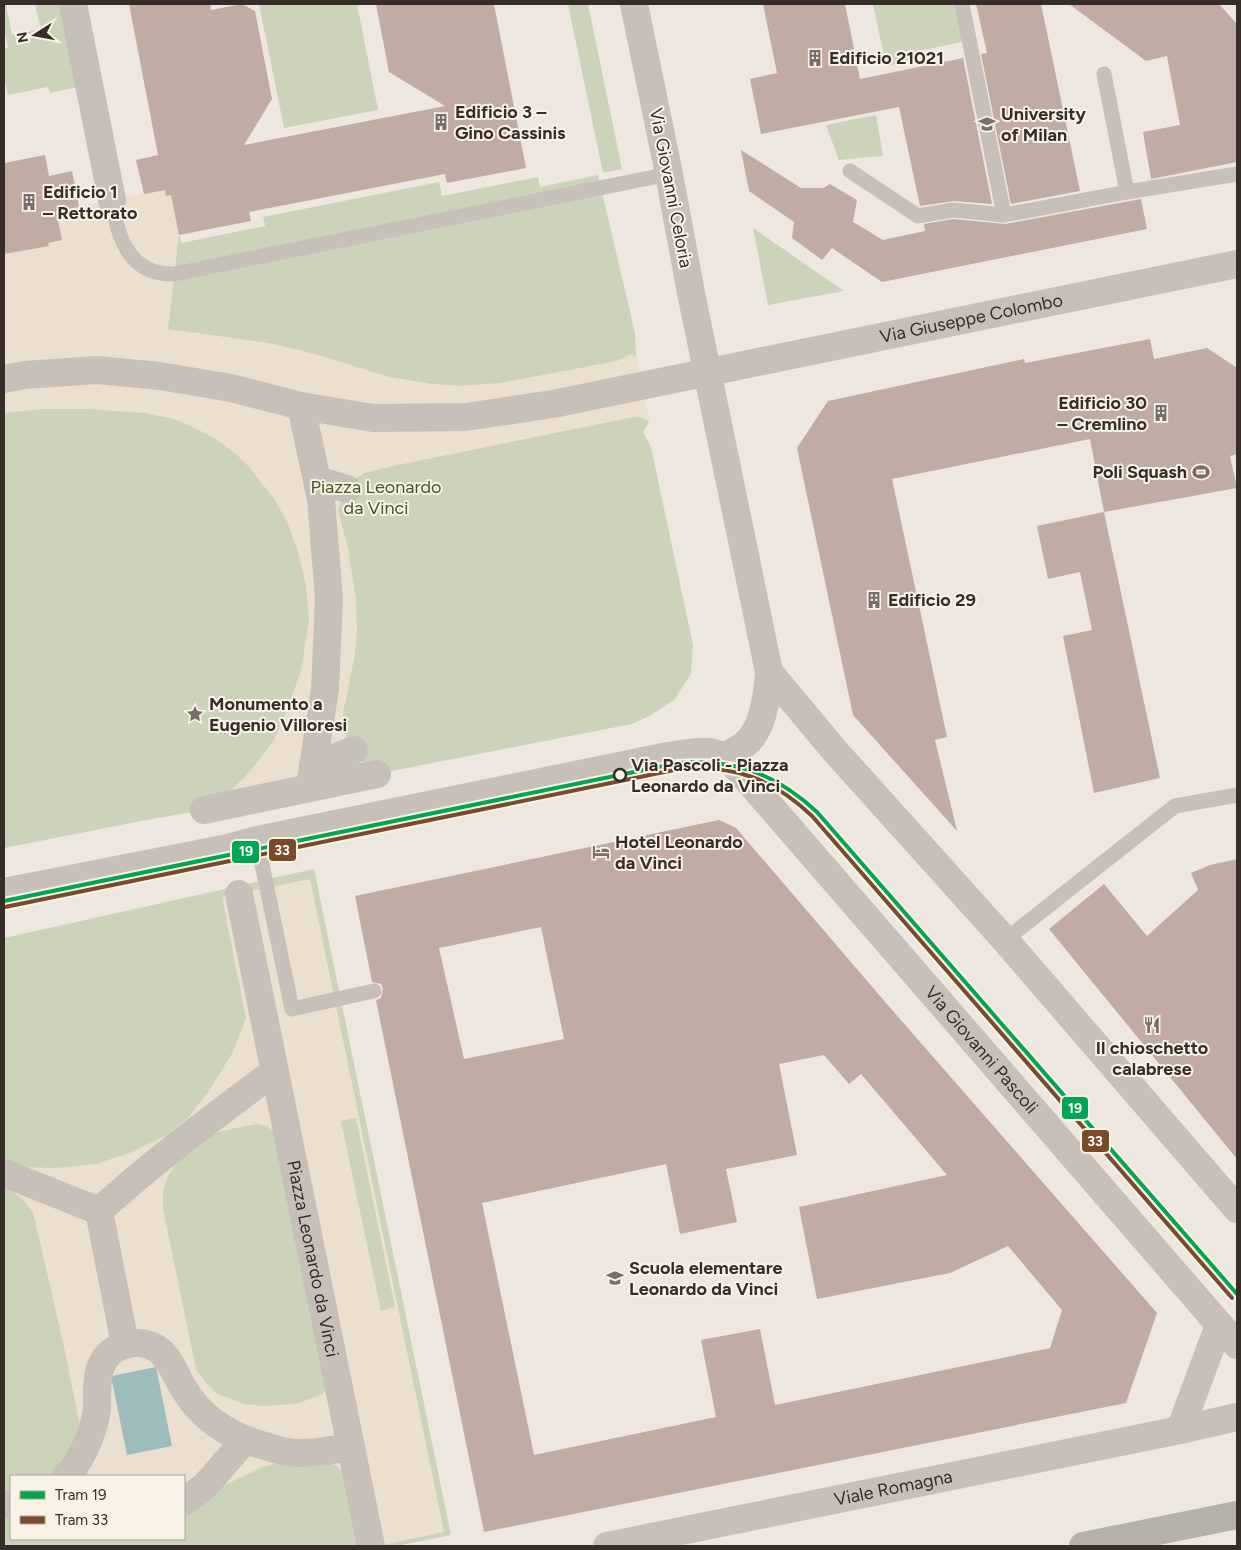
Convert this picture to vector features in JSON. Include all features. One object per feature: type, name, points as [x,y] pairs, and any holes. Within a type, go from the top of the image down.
[{"type":"main road","points":[[1083,1546],[1237,1515]]},
{"type":"street","points":[[73,4],[112,200]]},
{"type":"street","name":"Via Giovanni Celoria","points":[[634,4],[707,372]]},
{"type":"street","name":"Via Giuseppe Colombo","points":[[707,372],[1237,264]]},
{"type":"street","points":[[4,379],[25,375],[97,370],[160,376],[231,388],[301,406],[373,418],[466,417],[553,404],[707,372],[769,672],[768,692],[756,730],[742,748],[726,755],[710,752],[668,756],[257,840],[228,848],[4,892]]},
{"type":"street","points":[[301,406],[321,499],[329,599],[325,689],[312,777]]},
{"type":"street","points":[[318,480],[346,489]]},
{"type":"street","points":[[769,672],[835,751],[1005,940],[1237,1209]]},
{"type":"street","points":[[312,777],[354,750]]},
{"type":"street","name":"Via Giovanni Pascoli","points":[[726,755],[1237,1345]]},
{"type":"street","points":[[204,810],[312,777],[377,774]]},
{"type":"street","name":"Piazza Leonardo da Vinci","points":[[239,894],[371,1546]]},
{"type":"street","points":[[100,1211],[135,1178],[274,1071]]},
{"type":"street","points":[[4,1173],[100,1211]]},
{"type":"street","points":[[100,1211],[125,1344]]},
{"type":"street","points":[[1180,1430],[1219,1325]]},
{"type":"street","points":[[67,1475],[71,1472],[93,1429],[97,1410],[98,1380],[101,1365],[112,1351],[125,1344],[139,1343],[159,1350],[166,1357],[198,1410],[217,1427],[245,1440],[286,1452],[315,1452],[351,1447]]},
{"type":"street","name":"Viale Romagna","points":[[607,1546],[1237,1417]]},
{"type":"street","points":[[185,1501],[205,1486],[245,1440]]},
{"type":"lane","points":[[962,4],[1004,215]]},
{"type":"lane","points":[[1104,74],[1127,192]]},
{"type":"lane","points":[[850,171],[918,216],[953,210],[1004,215],[1237,174]]},
{"type":"lane","points":[[112,200],[120,240],[132,258],[149,268],[166,274],[174,274],[669,174]]},
{"type":"lane","points":[[1005,940],[1175,806],[1237,795]]},
{"type":"lane","points":[[257,840],[292,1009],[374,991]]},
{"type":"green space","points":[[4,4],[6,4],[12,35],[41,29],[35,4],[61,4],[78,87],[50,93],[48,87],[8,95],[4,77],[4,49],[8,48],[4,27]]},
{"type":"green space","points":[[259,4],[357,4],[378,110],[284,128]]},
{"type":"green space","points":[[568,4],[588,4],[622,169],[603,173]]},
{"type":"green space","points":[[873,4],[958,4],[966,41],[914,52],[914,61],[886,66]]},
{"type":"green space","points":[[876,115],[883,156],[839,160],[826,125]]},
{"type":"green space","name":"Piazza Leonardo da Vinci","points":[[598,175],[635,333],[636,357],[649,422],[643,432],[651,447],[693,645],[691,674],[674,700],[651,715],[632,724],[4,848],[4,254],[49,246],[48,243],[62,240],[56,211],[165,190],[166,196],[171,195],[181,243],[265,226],[263,217],[439,182],[442,196],[538,177],[540,187]]},
{"type":"green space","points":[[753,228],[844,291],[768,305]]},
{"type":"green space","points":[[314,869],[451,1535],[397,1546],[4,1546],[4,938]]},
{"type":"shaded area","name":"Piazza Leonardo da Vinci","points":[[165,190],[166,196],[171,195],[179,235],[168,329],[269,343],[315,354],[389,377],[460,386],[500,383],[617,361],[631,354],[636,357],[649,422],[640,417],[629,418],[393,466],[364,473],[352,481],[343,494],[338,511],[348,547],[356,600],[357,634],[343,713],[344,728],[348,742],[358,757],[377,774],[229,792],[259,760],[273,741],[284,718],[301,671],[309,620],[306,586],[298,551],[288,524],[275,500],[251,469],[236,454],[216,439],[197,429],[174,419],[145,413],[87,409],[42,409],[4,413],[4,254],[49,246],[48,243],[62,240],[56,211]]},
{"type":"shaded area","points":[[310,879],[444,1532],[378,1546],[344,1472],[324,1460],[280,1462],[263,1467],[185,1505],[185,1475],[52,1475],[60,1468],[80,1426],[33,1212],[10,1189],[14,1167],[56,1168],[96,1164],[132,1152],[167,1135],[188,1118],[209,1091],[233,1052],[246,1018],[222,897]],"holes":[[[356,1118],[395,1307],[381,1311],[341,1121]],[[257,1124],[267,1126],[276,1133],[329,1387],[322,1394],[299,1403],[263,1406],[244,1404],[218,1394],[206,1383],[196,1369],[163,1209],[163,1191],[168,1176],[178,1161],[205,1138],[221,1131]]]},
{"type":"water","points":[[156,1367],[172,1446],[127,1455],[111,1376]]},
{"type":"building","name":"Edificio 3 – Gino Cassinis","points":[[129,4],[210,4],[211,10],[242,4],[255,11],[272,99],[244,145],[445,106],[389,72],[376,4],[494,4],[526,168],[447,183],[445,174],[249,212],[251,221],[179,235],[171,195],[166,196],[165,190],[144,194],[136,160],[158,155]]},
{"type":"building","points":[[763,4],[845,4],[860,79],[963,58],[992,204],[954,201],[920,206],[899,107],[761,134],[750,79],[777,73]]},
{"type":"building","points":[[976,4],[1041,4],[1080,191],[1011,204],[981,54],[987,53]]},
{"type":"building","points":[[1069,4],[1219,4],[1237,24],[1237,162],[1151,179],[1143,132],[1180,125],[1167,56],[1146,61]]},
{"type":"building","points":[[741,150],[801,188],[823,188],[830,184],[857,200],[853,222],[883,240],[925,231],[924,224],[953,219],[1005,224],[1141,199],[1147,229],[882,282],[832,248],[822,260],[792,238],[794,222],[749,191]]},
{"type":"building","name":"Edificio 1 – Rettorato","points":[[45,155],[49,176],[72,171],[79,207],[56,211],[62,240],[48,243],[49,246],[4,254],[4,163]]},
{"type":"building","name":"Edificio 29","points":[[1150,339],[1154,359],[1207,348],[1237,368],[1237,454],[1230,456],[1237,488],[1104,512],[1090,439],[892,479],[947,737],[935,740],[957,831],[853,715],[797,448],[828,401],[1024,359],[1025,363]]},
{"type":"building","points":[[1104,512],[1160,778],[1094,793],[1063,636],[1092,630],[1080,572],[1048,579],[1037,526]]},
{"type":"building","points":[[719,820],[736,828],[1157,1313],[1126,1403],[484,1532],[376,1000],[381,998],[383,989],[381,984],[372,982],[355,896]],"holes":[[[541,927],[564,1039],[464,1059],[439,948]],[[824,1055],[849,1084],[861,1074],[947,1175],[799,1207],[817,1299],[950,1273],[1008,1246],[1062,1310],[1050,1348],[775,1405],[760,1329],[701,1340],[716,1417],[534,1455],[482,1203],[666,1164],[680,1234],[737,1222],[726,1169],[797,1155],[779,1064]]]},
{"type":"building","points":[[1237,859],[1237,1159],[1049,929],[1104,884],[1147,936],[1198,890],[1191,873],[1210,865]]},
{"type":"tram line","name":"19","points":[[4,901],[678,763],[718,763],[753,771],[786,787],[817,812],[1237,1294]]},
{"type":"tram line","name":"33","points":[[5,907],[679,769],[717,769],[751,777],[767,783],[782,792],[812,816],[1232,1298]]},
{"type":"place","name":"Edificio 21021","points":[[815,58]]},
{"type":"place","name":"Edificio 3 – Gino Cassinis","points":[[441,122]]},
{"type":"place","name":"University of Milan","points":[[987,124]]},
{"type":"place","name":"Edificio 1 – Rettorato","points":[[29,202]]},
{"type":"place","name":"Edificio 30 – Cremlino","points":[[1161,413]]},
{"type":"place","name":"Poli Squash","points":[[1201,472]]},
{"type":"place","name":"Edificio 29","points":[[874,600]]},
{"type":"place","name":"Monumento a Eugenio Villoresi","points":[[195,714]]},
{"type":"place","name":"Via Pascoli - Piazza Leonardo da Vinci","points":[[620,775]]},
{"type":"place","name":"Hotel Leonardo da Vinci","points":[[601,852]]},
{"type":"place","name":"Il chioschetto calabrese","points":[[1152,1025]]},
{"type":"place","name":"Scuola elementare Leonardo da Vinci","points":[[615,1278]]}]
